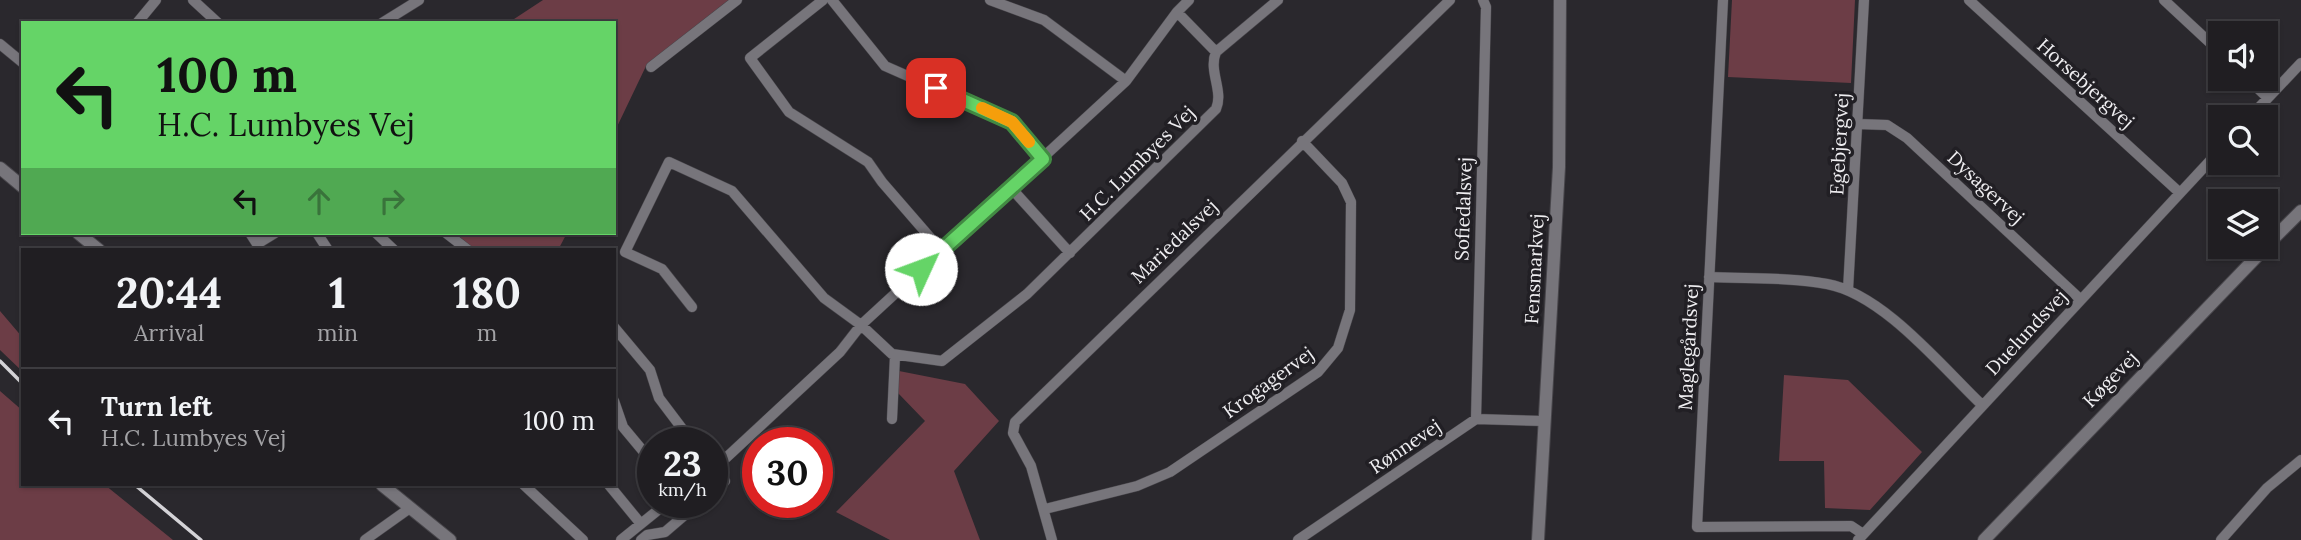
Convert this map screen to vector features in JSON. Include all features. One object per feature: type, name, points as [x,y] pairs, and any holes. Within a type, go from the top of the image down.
[{"type":"street","points":[[139,21],[156,0]]},
{"type":"street","points":[[193,0],[216,21]]},
{"type":"street","points":[[384,21],[406,3],[419,0]]},
{"type":"street","points":[[651,67],[737,0]]},
{"type":"street","points":[[822,0],[750,58],[789,112],[868,162],[941,250]]},
{"type":"street","points":[[832,0],[885,66],[1012,122],[1043,159]]},
{"type":"street","points":[[990,0],[1044,20],[1126,81]]},
{"type":"street","points":[[728,454],[840,352],[861,325],[1126,81],[1177,12],[1189,0]]},
{"type":"street","points":[[1177,12],[1216,52],[1278,0]]},
{"type":"street","name":"Mariedalsvej","points":[[1052,540],[1031,466],[1013,433],[1015,422],[1450,0]]},
{"type":"street","name":"Sofiedalsvej","points":[[1476,419],[1486,7],[1483,0]]},
{"type":"street","name":"Fensmarkvej","points":[[1538,540],[1559,167],[1560,0]]},
{"type":"street","name":"Maglegårdsvej","points":[[1723,0],[1697,527],[1851,526],[1860,537]]},
{"type":"street","name":"Egebjergvej","points":[[1848,290],[1864,0]]},
{"type":"street","name":"Horsebjergvej","points":[[1969,0],[2180,192]]},
{"type":"street","points":[[2164,0],[2208,41]]},
{"type":"street","points":[[0,44],[21,60]]},
{"type":"street","name":"H.C. Lumbyes Vej","points":[[895,356],[942,360],[1027,294],[1216,109],[1218,97],[1212,63],[1216,52]]},
{"type":"street","points":[[2261,105],[2301,63]]},
{"type":"street","points":[[2261,91],[2268,98]]},
{"type":"street","name":"Dysagervej","points":[[1857,124],[1887,125],[1908,138],[2080,299]]},
{"type":"street","name":"Krogagervej","points":[[1045,509],[1137,486],[1170,472],[1318,372],[1338,348],[1350,310],[1351,202],[1342,183],[1302,141]]},
{"type":"street","points":[[692,307],[662,269],[625,252],[669,162],[732,191],[824,298],[861,325],[895,356],[892,419]]},
{"type":"street","name":"Duelundsvej","points":[[1860,537],[2208,163]]},
{"type":"street","points":[[0,168],[21,185]]},
{"type":"street","points":[[1012,188],[1070,253]]},
{"type":"street","name":"Køgevej","points":[[2278,235],[2301,211]]},
{"type":"street","points":[[80,235],[97,248]]},
{"type":"street","points":[[259,247],[273,235]]},
{"type":"street","points":[[378,235],[392,248]]},
{"type":"street","points":[[449,235],[465,248]]},
{"type":"street","name":"Køgevej","points":[[1984,540],[2254,259]]},
{"type":"street","points":[[1709,276],[1827,284],[1848,290],[1894,321],[1982,405]]},
{"type":"street","points":[[616,329],[650,370],[659,397],[681,427]]},
{"type":"street","points":[[617,418],[637,444]]},
{"type":"street","points":[[1476,419],[1544,421]]},
{"type":"street","name":"Rønnevej","points":[[1298,540],[1476,419]]},
{"type":"street","points":[[2221,540],[2267,488],[2301,460]]},
{"type":"street","points":[[383,486],[450,540]]},
{"type":"street","points":[[525,486],[583,540]]},
{"type":"street","points":[[609,486],[641,524]]},
{"type":"street","points":[[365,540],[411,508]]},
{"type":"street","points":[[621,540],[648,518]]},
{"type":"street","points":[[641,540],[647,535],[665,532],[681,518]]},
{"type":"shaded area","points":[[543,0],[729,0],[647,64],[616,129],[616,21],[511,21]]},
{"type":"shaded area","points":[[1732,0],[1855,0],[1851,83],[1728,77]]},
{"type":"shaded area","points":[[457,235],[566,235],[559,248],[473,248]]},
{"type":"shaded area","points":[[0,311],[21,336],[21,370],[0,350]]},
{"type":"shaded area","points":[[899,371],[965,384],[999,421],[954,471],[980,540],[890,540],[836,512],[925,421],[898,393]]},
{"type":"shaded area","points":[[1784,375],[1848,380],[1922,452],[1870,510],[1825,508],[1824,461],[1779,461]]},
{"type":"shaded area","points":[[0,391],[21,409],[21,486],[106,486],[173,540],[0,540]]},
{"type":"railway","points":[[0,361],[21,382]]},
{"type":"railway","points":[[136,486],[201,540]]},
{"type":"slow traffic","points":[[982,108],[1012,122],[1029,142]]},
{"type":"route","points":[[921,269],[1043,159],[1012,122],[936,88]]}]
